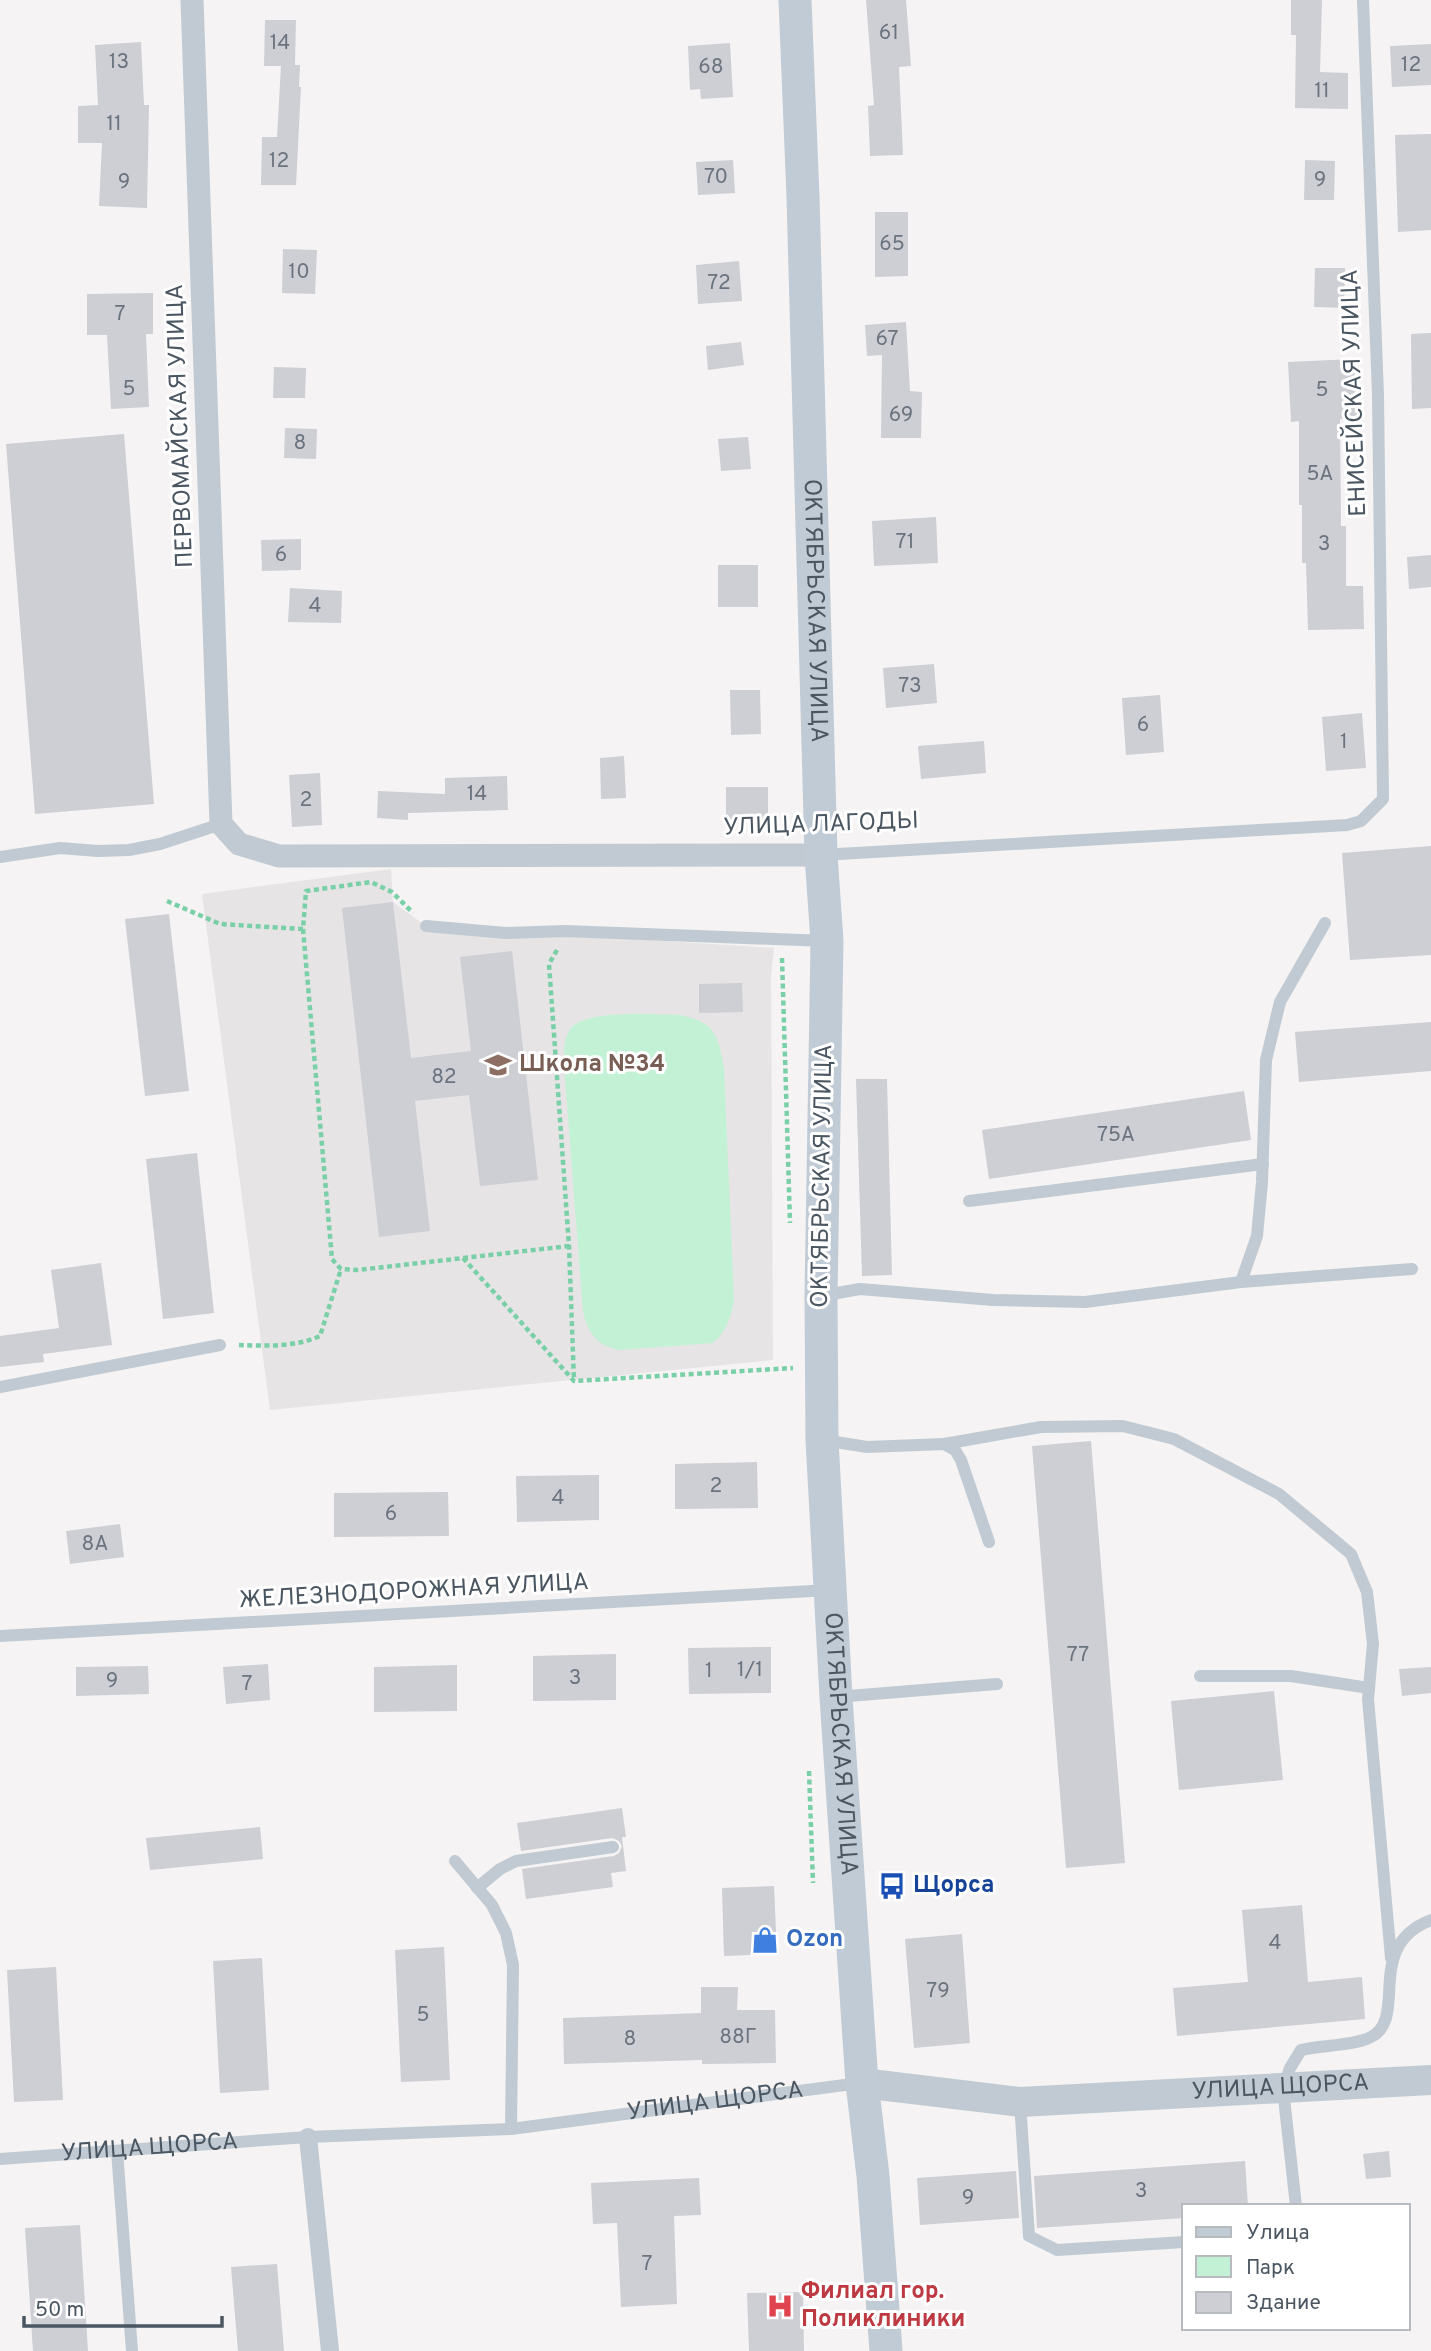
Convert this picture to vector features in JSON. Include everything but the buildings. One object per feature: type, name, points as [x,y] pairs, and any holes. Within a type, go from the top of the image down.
[{"type":"main road","name":"ОКТЯБРЬСКАЯ УЛИЦА","points":[[794,0],[826,950],[821,1297],[822,1440],[862,2083],[873,2176],[886,2351]]},
{"type":"street","name":"ПЕРВОМАЙСКАЯ УЛИЦА","points":[[192,0],[221,824]]},
{"type":"street","name":"УЛИЦА ЛАГОДЫ","points":[[221,824],[239,844],[279,856],[821,855]]},
{"type":"street","name":"УЛИЦА ЩОРСА","points":[[862,2083],[1020,2102],[1431,2080]]},
{"type":"street","points":[[308,2137],[330,2351]]},
{"type":"lane","name":"ЕНИСЕЙСКАЯ УЛИЦА","points":[[1363,0],[1378,395],[1384,785]]},
{"type":"lane","name":"УЛИЦА ЛАГОДЫ","points":[[821,855],[1347,825],[1362,821],[1374,811],[1383,799],[1384,785]]},
{"type":"lane","points":[[0,857],[60,848],[129,850],[160,844],[221,824]]},
{"type":"lane","points":[[1241,1282],[1257,1236],[1263,1164],[1266,1060],[1280,1002],[1325,923]]},
{"type":"lane","points":[[426,926],[506,933],[565,931],[826,950]]},
{"type":"lane","points":[[969,1201],[1263,1164]]},
{"type":"lane","points":[[821,1297],[860,1289],[993,1300],[1085,1301],[1241,1282],[1412,1269]]},
{"type":"lane","points":[[0,1387],[220,1345]]},
{"type":"lane","points":[[822,1440],[867,1447],[944,1444],[1041,1427],[1123,1426],[1174,1439],[1279,1494],[1352,1553],[1367,1592],[1373,1644],[1368,1699],[1391,1958],[1388,2014],[1382,2028],[1374,2036],[1301,2050],[1290,2068],[1283,2089],[1296,2204]]},
{"type":"lane","points":[[944,1444],[955,1450],[961,1460],[989,1542]]},
{"type":"lane","name":"ЖЕЛЕЗНОДОРОЖНАЯ УЛИЦА","points":[[0,1636],[831,1590]]},
{"type":"lane","points":[[1200,1676],[1291,1675],[1369,1688]]},
{"type":"lane","points":[[836,1697],[997,1684]]},
{"type":"lane","points":[[477,1888],[500,1869],[516,1861],[613,1847]]},
{"type":"lane","points":[[455,1861],[492,1905],[506,1933],[513,1965],[511,2129]]},
{"type":"lane","points":[[1391,1958],[1413,1927],[1431,1920]]},
{"type":"lane","name":"УЛИЦА ЩОРСА","points":[[0,2159],[308,2137],[511,2129],[862,2083]]},
{"type":"lane","points":[[1020,2102],[1029,2236],[1057,2249],[1182,2242]]},
{"type":"lane","points":[[117,2151],[132,2351]]},
{"type":"path","points":[[426,926],[392,892],[371,882],[306,891],[303,929],[332,1259],[341,1269],[358,1270],[569,1246]]},
{"type":"path","points":[[167,901],[220,924],[303,929]]},
{"type":"path","points":[[562,946],[554,953],[549,964],[569,1246],[574,1381]]},
{"type":"path","points":[[769,957],[826,950]]},
{"type":"path","points":[[463,1258],[574,1381]]},
{"type":"path","points":[[220,1345],[261,1345],[311,1340],[320,1336],[341,1269]]},
{"type":"path","points":[[574,1381],[794,1368]]},
{"type":"shaded area","name":"Школа №34","points":[[391,869],[393,902],[426,926],[774,948],[771,976],[773,1360],[270,1410],[202,894]]},
{"type":"green space","points":[[622,1014],[680,1015],[701,1022],[713,1032],[720,1047],[724,1068],[734,1301],[725,1329],[713,1343],[619,1350],[604,1345],[594,1337],[583,1311],[564,1065],[565,1041],[571,1028],[591,1018]]},
{"type":"place","name":"Школа №34","points":[[498,1065]]},
{"type":"place","name":"Щорса","points":[[892,1886]]},
{"type":"place","name":"Ozon","points":[[765,1940]]},
{"type":"place","name":"Филиал гор. Поликлиники","points":[[780,2306]]}]
